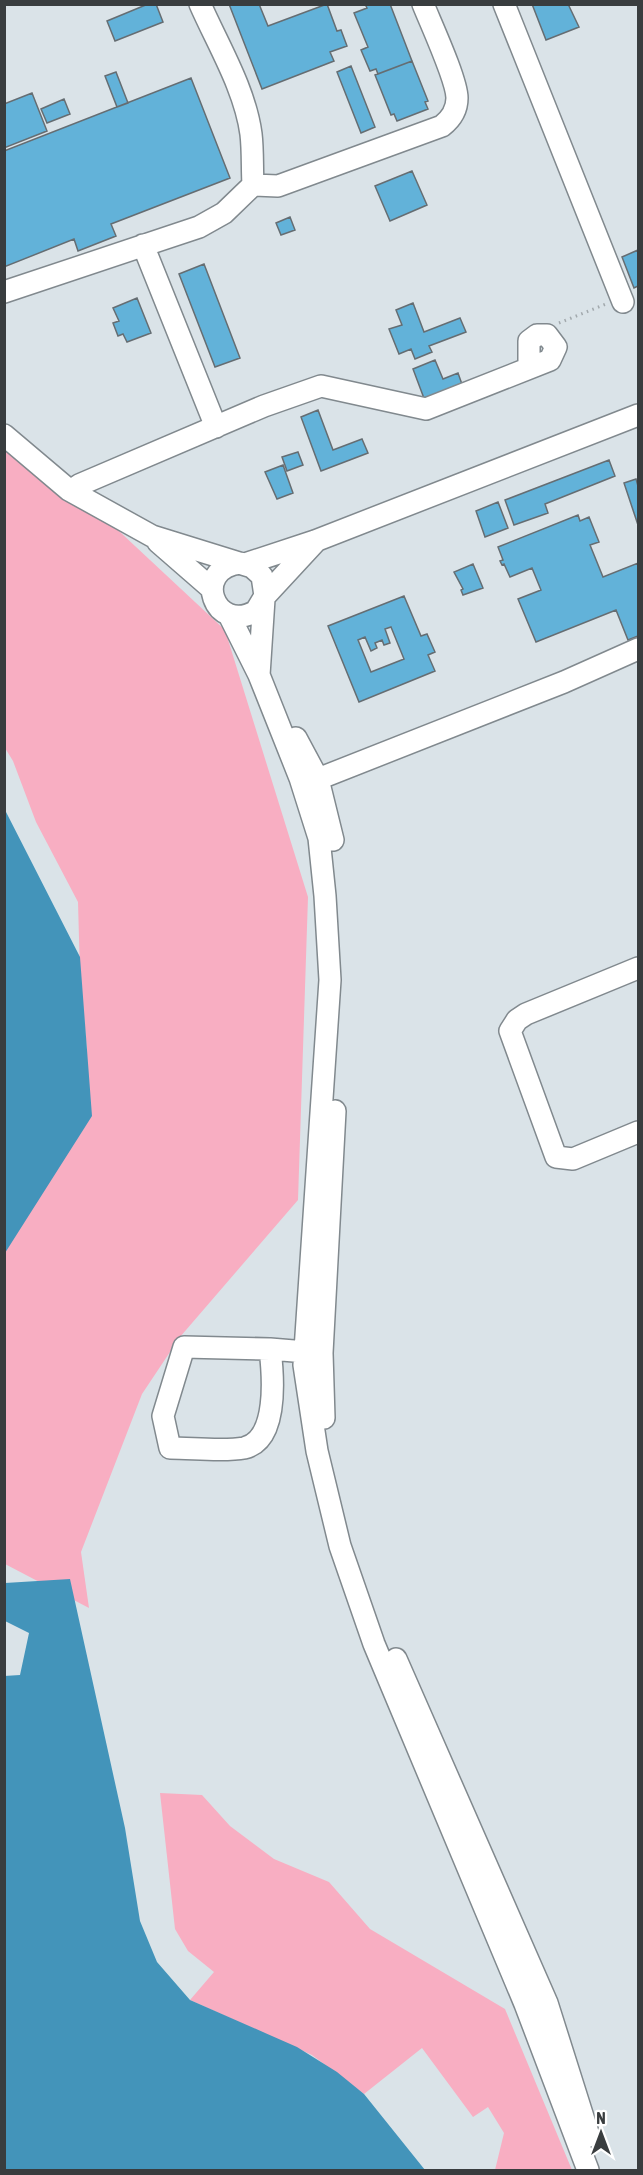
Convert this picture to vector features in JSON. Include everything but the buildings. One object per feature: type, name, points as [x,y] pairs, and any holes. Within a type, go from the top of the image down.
[{"type":"street","points":[[200,4],[244,108],[250,134],[253,185]]},
{"type":"street","points":[[4,292],[199,227],[224,213],[253,185],[278,186],[442,126],[456,108],[457,92],[423,4]]},
{"type":"street","points":[[504,4],[618,302]]},
{"type":"street","points":[[143,245],[216,427]]},
{"type":"street","points":[[4,310],[24,284]]},
{"type":"street","points":[[79,485],[216,427],[321,386],[426,409],[529,368]]},
{"type":"street","points":[[600,2170],[547,2003],[348,1546],[325,1452],[313,1352],[330,980],[319,838],[300,778],[259,675],[229,615],[216,605],[212,589],[213,581],[224,568],[315,541],[630,418]]},
{"type":"street","points":[[4,421],[79,485],[152,536],[212,589]]},
{"type":"street","points":[[4,435],[69,490],[152,536],[243,563],[262,576],[265,598],[259,675],[291,727],[318,779],[333,837],[342,974],[313,1352],[304,1365],[317,1450],[340,1546],[374,1644],[525,2004],[588,2170]]},
{"type":"street","points":[[229,615],[250,614],[315,541]]},
{"type":"street","points":[[318,779],[564,682],[639,649]]},
{"type":"street","points":[[639,968],[526,1014],[517,1020],[510,1031],[556,1157],[573,1159],[639,1132]]},
{"type":"street","points":[[270,1348],[273,1376],[269,1422],[262,1436],[246,1448],[170,1448],[163,1416],[184,1347],[270,1348],[313,1352]]},
{"type":"path","points":[[550,326],[618,302]]},
{"type":"shaded area","points":[[4,440],[120,532],[225,630],[308,897],[298,1200],[180,1337],[142,1394],[81,1552],[89,1608],[5,1564],[5,1221],[76,1112],[87,1050],[80,974],[78,902],[36,822],[13,761],[5,748]]},
{"type":"shaded area","points":[[160,1793],[202,1795],[230,1826],[274,1859],[329,1882],[370,1929],[505,2009],[572,2170],[495,2170],[504,2133],[488,2107],[473,2117],[422,2048],[364,2094],[312,2055],[190,2000],[214,1972],[188,1951],[175,1929]]},
{"type":"water","points":[[5,810],[80,957],[92,1116],[5,1253]]},
{"type":"water","points":[[70,1579],[125,1828],[140,1921],[157,1962],[190,2000],[297,2047],[337,2072],[364,2094],[425,2170],[5,2170],[4,1676],[20,1675],[29,1633],[5,1621],[5,1583]]}]
